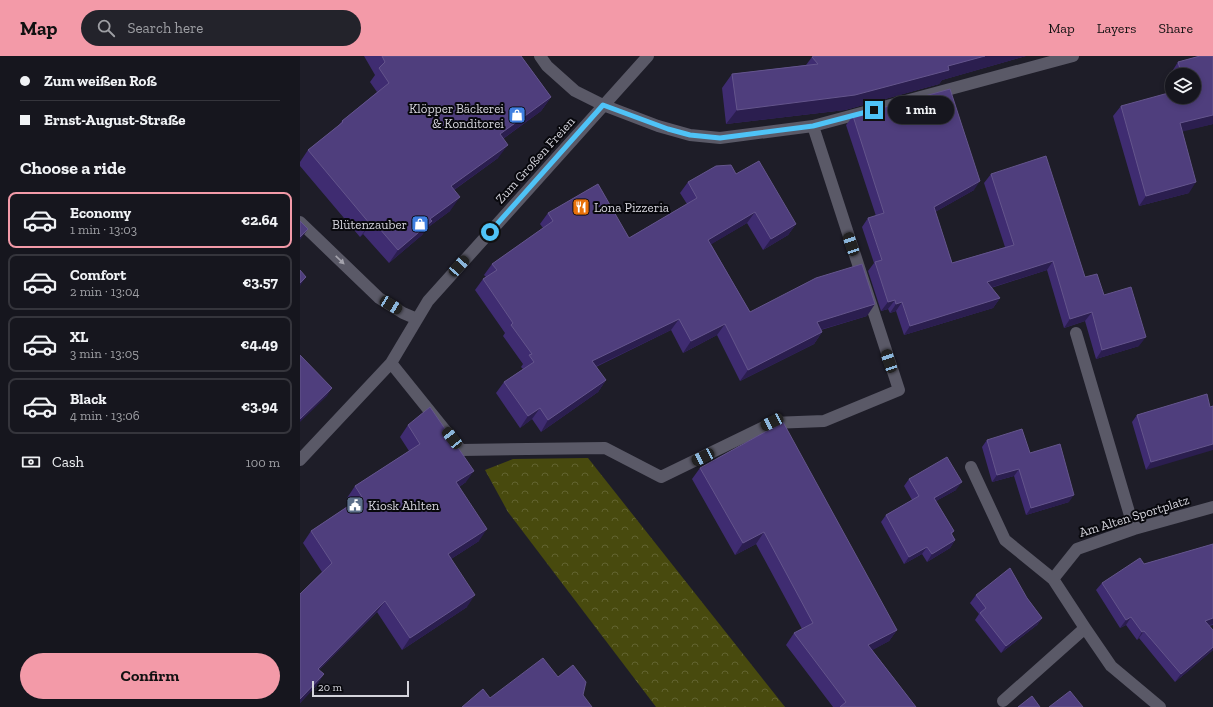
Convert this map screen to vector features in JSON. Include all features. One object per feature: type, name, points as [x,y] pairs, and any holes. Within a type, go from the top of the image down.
[{"type":"street","points":[[540,56],[547,66],[575,91],[603,105],[690,135],[720,138],[813,126],[1073,56]]},
{"type":"street","name":"Zum Großen Freien","points":[[300,460],[391,363],[428,301],[648,56]]},
{"type":"street","points":[[391,363],[461,450],[605,448],[661,477],[772,422],[824,421],[899,390],[813,126]]},
{"type":"street","points":[[300,222],[379,298],[403,313],[417,319]]},
{"type":"street","points":[[1076,333],[1134,529]]},
{"type":"street","points":[[971,468],[1005,540],[1053,579],[1111,666],[1160,707]]},
{"type":"street","name":"Am Alten Sportplatz","points":[[1053,579],[1078,549],[1134,529],[1213,507]]},
{"type":"street","points":[[1003,701],[1085,628]]},
{"type":"green space","points":[[588,458],[785,707],[656,707],[508,512],[485,470],[513,459]]},
{"type":"building","points":[[382,56],[521,56],[551,97],[500,134],[508,145],[451,186],[460,197],[430,219],[432,221],[398,250],[373,221],[370,224],[308,150],[389,83],[379,68],[385,62]]},
{"type":"building","points":[[985,56],[948,66],[949,70],[855,95],[737,110],[732,74],[818,64],[812,57]]},
{"type":"building","points":[[1200,56],[1213,56],[1213,115],[1180,123],[1196,182],[1146,196],[1121,106],[1165,94],[1165,104],[1201,104],[1201,68],[1180,68],[1178,62]]},
{"type":"building","points":[[950,89],[980,181],[934,207],[952,263],[1014,245],[991,174],[1046,156],[1085,277],[1097,274],[1104,295],[1131,287],[1146,337],[1102,350],[1092,312],[1070,319],[1053,261],[987,282],[1000,298],[910,326],[902,302],[896,304],[895,300],[888,302],[875,262],[882,260],[868,218],[884,213],[853,116]]},
{"type":"building","points":[[759,161],[796,224],[771,239],[755,212],[708,240],[750,312],[816,278],[862,264],[875,304],[817,322],[822,332],[748,370],[725,324],[691,341],[679,319],[592,361],[606,380],[548,420],[540,408],[528,416],[504,382],[534,362],[529,355],[532,354],[511,325],[513,323],[483,279],[497,270],[492,264],[553,221],[548,213],[598,184],[629,238],[697,198],[688,182],[716,166],[731,165],[736,174]]},
{"type":"building","points":[[300,221],[308,229],[300,237]]},
{"type":"building","points":[[300,270],[306,277],[300,283]]},
{"type":"building","points":[[300,355],[332,388],[300,419]]},
{"type":"building","points":[[1207,394],[1210,407],[1213,406],[1213,444],[1151,462],[1137,415]]},
{"type":"building","points":[[430,407],[474,471],[456,482],[487,529],[448,554],[475,595],[410,638],[385,601],[318,669],[324,674],[300,699],[300,594],[332,563],[311,531],[362,497],[355,486],[420,444],[408,425]]},
{"type":"building","points":[[783,422],[897,630],[868,645],[916,707],[840,707],[846,702],[794,633],[813,623],[764,532],[743,543],[700,468]]},
{"type":"building","points":[[1022,429],[1030,453],[1060,444],[1074,495],[1031,508],[1019,469],[997,475],[987,440]]},
{"type":"building","points":[[947,457],[962,482],[934,498],[954,531],[951,533],[955,540],[932,554],[927,547],[909,557],[886,515],[919,496],[909,479]]},
{"type":"building","points":[[1213,544],[1213,618],[1205,621],[1213,630],[1213,647],[1181,674],[1144,631],[1142,632],[1131,617],[1126,620],[1102,583],[1140,558],[1144,564]]},
{"type":"building","points":[[1010,568],[1027,598],[1042,618],[1006,646],[980,613],[986,608],[976,595]]},
{"type":"building","points":[[543,658],[558,677],[573,665],[586,682],[583,695],[592,707],[462,707],[483,689],[490,698]]},
{"type":"building","points":[[1070,691],[1083,707],[1049,707]]},
{"type":"building","points":[[1032,696],[1040,707],[1018,707]]},
{"type":"place","name":"Klöpper Bäckerei & Konditorei","points":[[517,115]]},
{"type":"place","name":"Lona Pizzeria","points":[[581,207]]},
{"type":"place","name":"Blütenzauber","points":[[420,224]]},
{"type":"place","name":"Kiosk Ahlten","points":[[355,505]]},
{"type":"route","points":[[490,232],[603,105],[668,129],[690,135],[720,138],[813,126],[874,110]]}]
